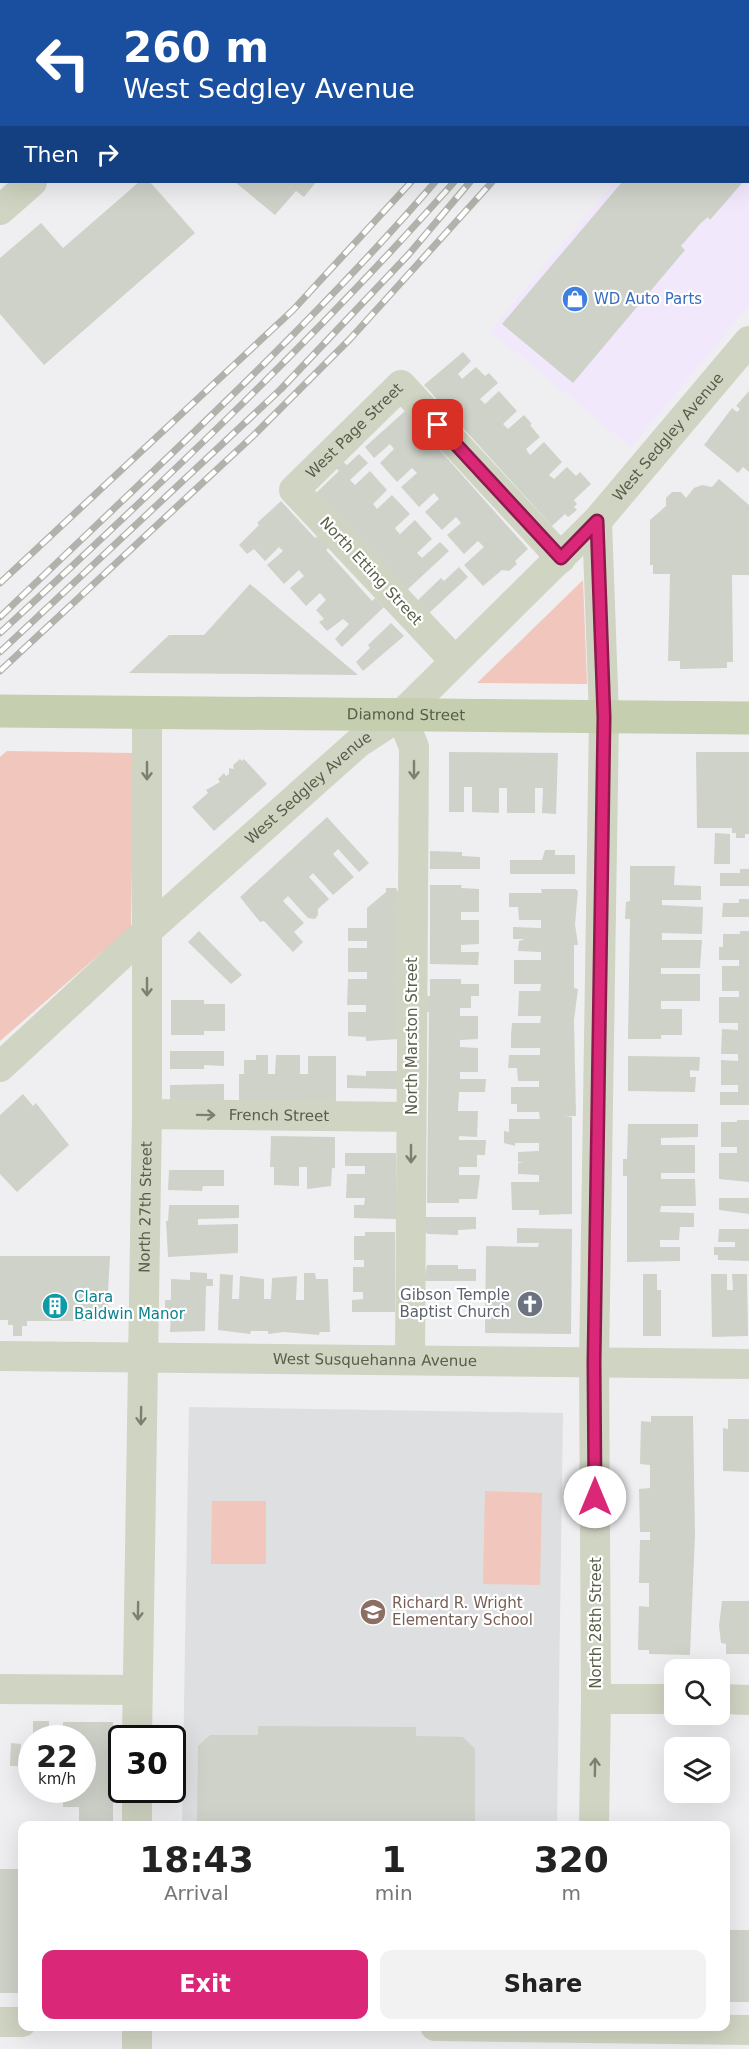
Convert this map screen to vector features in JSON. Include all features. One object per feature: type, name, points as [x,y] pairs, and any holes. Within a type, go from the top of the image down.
[{"type":"main road","name":"Diamond Street","points":[[0,711],[749,718]]},
{"type":"street","points":[[0,210],[31,183]]},
{"type":"street","name":"West Sedgley Avenue","points":[[0,1067],[147,930],[358,743],[401,715],[454,660],[597,521],[749,340]]},
{"type":"street","name":"West Page Street","points":[[301,483],[401,385],[561,558]]},
{"type":"street","name":"North Etting Street","points":[[301,483],[294,489],[454,660]]},
{"type":"street","name":"North 28th Street","points":[[594,1821],[597,1699],[594,1362],[604,717],[597,521]]},
{"type":"street","name":"North 27th Street","points":[[137,1725],[147,1114],[147,712]]},
{"type":"street","name":"North Marston Street","points":[[401,715],[414,747],[410,1360]]},
{"type":"street","name":"French Street","points":[[147,1114],[411,1117]]},
{"type":"street","name":"West Susquehanna Avenue","points":[[0,1356],[749,1364]]},
{"type":"street","points":[[0,1689],[137,1690]]},
{"type":"street","points":[[597,1699],[664,1699]]},
{"type":"street","points":[[730,1699],[749,1700]]},
{"type":"street","points":[[137,1803],[137,1821]]},
{"type":"street","points":[[0,2022],[18,2022]]},
{"type":"street","points":[[730,2030],[749,2030]]},
{"type":"street","points":[[137,2031],[137,2049]]},
{"type":"shaded area","points":[[613,183],[749,183],[749,306],[631,448],[490,331]]},
{"type":"shaded area","points":[[583,580],[587,684],[477,683]]},
{"type":"shaded area","points":[[7,751],[134,753],[131,927],[0,1041],[0,757]]},
{"type":"shaded area","name":"Richard R. Wright Elementary School","points":[[189,1407],[563,1413],[557,1821],[182,1821],[182,1803],[186,1803],[186,1725],[184,1725]]},
{"type":"shaded area","points":[[485,1491],[542,1493],[540,1585],[483,1584]]},
{"type":"shaded area","points":[[212,1501],[266,1501],[266,1564],[211,1564]]},
{"type":"building","points":[[138,183],[151,183],[195,233],[44,365],[0,314],[0,258],[41,223],[63,248]]},
{"type":"building","points":[[236,183],[315,183],[304,197],[296,191],[275,215]]},
{"type":"building","points":[[621,183],[742,183],[710,220],[708,217],[700,224],[681,246],[685,250],[573,383],[502,324]]},
{"type":"building","points":[[463,352],[471,361],[458,374],[462,379],[476,367],[485,376],[489,373],[498,383],[480,399],[485,404],[499,391],[517,411],[503,424],[508,429],[524,415],[532,424],[530,425],[540,437],[526,449],[530,455],[544,442],[562,462],[549,475],[554,479],[567,467],[576,476],[580,472],[591,484],[574,500],[577,504],[574,507],[577,510],[568,517],[565,514],[552,526],[424,385]]},
{"type":"building","points":[[749,391],[749,472],[743,467],[738,473],[704,445],[732,408],[737,412],[740,409],[736,406]]},
{"type":"building","points":[[405,411],[432,438],[430,439],[528,549],[515,561],[517,564],[509,571],[502,570],[483,586],[464,565],[484,547],[478,541],[464,554],[447,535],[461,523],[456,517],[442,530],[425,512],[439,499],[434,493],[419,507],[401,487],[417,473],[412,468],[397,482],[380,463],[394,449],[390,444],[374,458],[365,447]]},
{"type":"building","points":[[359,454],[368,463],[350,480],[355,485],[370,471],[387,490],[373,504],[377,509],[392,495],[410,514],[395,528],[397,531],[400,534],[415,520],[432,539],[417,553],[422,558],[440,542],[449,551],[407,590],[316,493],[339,471],[335,467],[342,461],[347,465]]},
{"type":"building","points":[[719,479],[749,505],[749,575],[732,575],[733,662],[727,662],[727,668],[680,669],[680,661],[668,661],[670,574],[653,574],[653,565],[650,565],[650,520],[666,506],[666,498],[672,492],[681,492],[686,498],[694,488],[702,485],[712,487]]},
{"type":"building","points":[[281,501],[315,538],[318,536],[329,547],[326,550],[372,601],[375,598],[384,607],[342,647],[335,639],[349,624],[343,619],[327,631],[319,622],[324,619],[316,610],[326,600],[320,593],[306,606],[290,588],[304,576],[299,570],[284,584],[267,565],[283,551],[279,547],[265,561],[254,549],[247,554],[239,545],[259,525],[257,523]]},
{"type":"building","points":[[459,567],[468,577],[428,614],[417,601],[441,578],[444,581]]},
{"type":"building","points":[[250,584],[358,675],[129,673],[169,635],[204,635]]},
{"type":"building","points":[[391,623],[404,636],[363,671],[356,662],[370,648],[368,645]]},
{"type":"building","points":[[449,752],[558,753],[556,814],[542,813],[543,788],[535,788],[535,813],[507,813],[507,788],[499,788],[499,813],[472,812],[472,787],[464,787],[464,812],[449,812]]},
{"type":"building","points":[[696,752],[749,752],[749,834],[745,834],[745,838],[736,838],[736,833],[732,833],[732,828],[697,828]]},
{"type":"building","points":[[240,759],[242,761],[244,759],[267,784],[214,831],[192,807],[208,793],[206,790],[220,782],[218,779],[224,773],[226,776],[229,774],[229,768],[234,769],[233,765]]},
{"type":"building","points":[[327,817],[369,863],[359,872],[338,849],[333,854],[354,877],[333,895],[313,873],[309,877],[329,899],[318,909],[315,919],[308,918],[288,896],[283,901],[304,923],[294,932],[303,942],[293,952],[264,921],[260,922],[240,897]]},
{"type":"building","points":[[715,833],[730,834],[730,864],[714,864]]},
{"type":"building","points":[[545,850],[555,850],[555,855],[575,855],[575,874],[510,874],[510,860],[542,860]]},
{"type":"building","points":[[430,851],[462,852],[462,856],[480,857],[480,869],[430,869]]},
{"type":"building","points":[[630,866],[675,866],[674,885],[701,886],[701,900],[662,900],[662,905],[703,907],[702,934],[662,933],[662,940],[702,940],[700,968],[661,968],[661,974],[700,974],[700,1001],[661,1001],[661,1009],[682,1009],[682,1035],[661,1035],[661,1039],[628,1039],[630,919],[625,919],[626,902],[630,901]]},
{"type":"building","points":[[740,869],[749,869],[749,886],[720,886],[720,873],[740,873]]},
{"type":"building","points":[[430,885],[462,885],[461,888],[479,889],[479,912],[461,912],[461,920],[479,920],[479,944],[461,945],[461,952],[479,952],[478,965],[430,964]]},
{"type":"building","points":[[386,888],[396,888],[398,892],[401,1039],[366,1041],[366,1037],[348,1036],[348,1012],[366,1012],[366,1005],[347,1005],[348,979],[367,979],[367,972],[348,972],[348,948],[367,948],[367,941],[348,941],[348,928],[367,928],[367,908],[386,892]]},
{"type":"building","points":[[541,889],[575,889],[578,891],[575,924],[578,945],[574,945],[574,988],[578,989],[574,1020],[576,1116],[565,1116],[572,1117],[572,1214],[539,1215],[539,1210],[512,1210],[511,1182],[539,1182],[539,1175],[518,1174],[518,1163],[524,1163],[518,1162],[518,1152],[539,1151],[539,1143],[515,1143],[515,1146],[504,1143],[504,1131],[509,1132],[509,1119],[540,1119],[539,1112],[517,1112],[517,1104],[511,1104],[511,1087],[539,1087],[539,1081],[518,1081],[517,1068],[508,1068],[509,1055],[540,1055],[540,1048],[511,1048],[512,1023],[540,1023],[541,1016],[518,1016],[519,991],[540,991],[541,984],[514,984],[514,960],[541,960],[541,952],[518,951],[519,941],[525,939],[513,939],[513,927],[541,928],[541,920],[519,920],[518,907],[509,907],[509,893],[542,893]]},
{"type":"building","points":[[739,899],[749,899],[749,917],[722,917],[723,903],[739,903]]},
{"type":"building","points":[[199,931],[242,975],[231,984],[188,942]]},
{"type":"building","points":[[740,931],[749,931],[749,1105],[720,1105],[720,1092],[738,1092],[738,1085],[721,1085],[721,1060],[738,1061],[738,1054],[721,1054],[722,1029],[738,1030],[738,1023],[719,1023],[719,997],[739,997],[739,991],[722,991],[722,966],[739,966],[739,960],[719,960],[719,947],[723,947],[723,934],[740,934]]},
{"type":"building","points":[[430,979],[461,979],[461,984],[479,984],[479,996],[471,996],[471,1008],[460,1008],[460,1016],[478,1016],[478,1039],[460,1040],[460,1047],[478,1048],[478,1072],[460,1072],[460,1079],[486,1079],[485,1092],[459,1092],[458,1111],[478,1111],[477,1137],[459,1136],[459,1140],[486,1140],[485,1155],[477,1155],[477,1167],[459,1167],[459,1175],[480,1175],[477,1199],[459,1199],[459,1203],[427,1203],[429,1012],[427,1012],[427,996],[430,996]]},
{"type":"building","points":[[171,1000],[204,1000],[204,1004],[225,1004],[225,1031],[204,1031],[204,1035],[171,1035]]},
{"type":"building","points":[[170,1051],[224,1051],[224,1066],[204,1065],[204,1069],[170,1069]]},
{"type":"building","points":[[256,1055],[268,1055],[268,1074],[275,1074],[276,1055],[300,1055],[300,1074],[308,1074],[308,1056],[336,1056],[336,1105],[239,1104],[239,1074],[244,1074],[244,1060],[256,1060]]},
{"type":"building","points":[[628,1056],[700,1057],[699,1071],[690,1070],[690,1077],[696,1077],[695,1092],[628,1091]]},
{"type":"building","points":[[366,1071],[397,1071],[397,1089],[347,1088],[347,1075],[366,1076]]},
{"type":"building","points":[[224,1084],[224,1100],[219,1100],[219,1103],[170,1102],[170,1085]]},
{"type":"building","points":[[23,1094],[33,1106],[36,1103],[69,1145],[17,1192],[0,1174],[0,1115]]},
{"type":"building","points":[[737,1120],[749,1120],[749,1182],[719,1179],[719,1153],[737,1153],[737,1147],[721,1147],[721,1122],[737,1122]]},
{"type":"building","points":[[628,1124],[698,1124],[698,1137],[661,1138],[661,1145],[695,1145],[695,1173],[661,1173],[661,1179],[695,1179],[696,1206],[661,1206],[660,1212],[694,1213],[694,1227],[680,1227],[679,1240],[660,1240],[660,1247],[680,1247],[680,1261],[627,1262],[627,1176],[623,1176],[623,1159],[627,1159]]},
{"type":"building","points":[[271,1136],[335,1137],[335,1168],[332,1168],[331,1186],[307,1189],[307,1167],[299,1167],[299,1186],[274,1185],[274,1167],[270,1167]]},
{"type":"building","points":[[345,1153],[396,1153],[396,1219],[354,1218],[354,1205],[364,1205],[365,1198],[346,1198],[347,1174],[365,1174],[365,1166],[345,1166]]},
{"type":"building","points":[[169,1170],[224,1170],[224,1186],[203,1186],[202,1191],[168,1190]]},
{"type":"building","points":[[719,1198],[749,1198],[749,1214],[719,1210]]},
{"type":"building","points":[[169,1205],[239,1205],[239,1218],[198,1219],[198,1225],[238,1224],[238,1253],[168,1257],[166,1221],[168,1221]]},
{"type":"building","points":[[425,1217],[476,1217],[476,1229],[458,1230],[458,1235],[428,1234],[425,1232]]},
{"type":"building","points":[[517,1228],[572,1229],[571,1334],[485,1333],[486,1246],[538,1247],[539,1243],[517,1243]]},
{"type":"building","points":[[719,1229],[749,1229],[749,1261],[718,1260],[718,1255],[714,1255],[714,1247],[735,1247],[735,1242],[718,1242]]},
{"type":"building","points":[[365,1232],[395,1232],[395,1312],[352,1312],[352,1300],[363,1299],[363,1292],[353,1292],[353,1267],[364,1267],[364,1260],[354,1260],[354,1236],[365,1236]]},
{"type":"building","name":"Clara Baldwin Manor","points":[[0,1256],[110,1256],[109,1321],[27,1321],[27,1326],[22,1326],[22,1336],[13,1336],[13,1325],[8,1325],[8,1320],[0,1320]]},
{"type":"building","points":[[427,1265],[458,1265],[458,1269],[476,1269],[476,1281],[424,1281]]},
{"type":"building","points":[[190,1272],[207,1273],[207,1279],[213,1279],[213,1286],[206,1286],[205,1331],[170,1332],[171,1313],[165,1313],[165,1300],[171,1300],[171,1279],[190,1280]]},
{"type":"building","points":[[304,1273],[315,1273],[316,1279],[328,1279],[330,1332],[320,1332],[319,1335],[284,1332],[268,1334],[268,1331],[251,1331],[250,1334],[218,1330],[220,1274],[233,1275],[232,1299],[239,1299],[240,1276],[264,1279],[264,1299],[271,1299],[272,1278],[297,1276],[296,1300],[304,1300]]},
{"type":"building","points":[[643,1274],[657,1274],[657,1290],[661,1290],[661,1336],[643,1336]]},
{"type":"building","points":[[711,1274],[727,1274],[727,1290],[733,1290],[732,1274],[747,1274],[748,1336],[712,1337]]},
{"type":"building","points":[[651,1416],[693,1416],[695,1534],[690,1655],[649,1654],[649,1650],[638,1650],[639,1606],[649,1607],[649,1583],[639,1583],[640,1540],[650,1540],[650,1532],[640,1532],[639,1489],[650,1488],[650,1465],[640,1464],[641,1421],[651,1422]]},
{"type":"building","points":[[728,1419],[749,1419],[749,1472],[723,1471],[723,1428],[728,1429]]},
{"type":"building","points":[[722,1601],[749,1601],[749,1654],[726,1654],[726,1644],[721,1643],[719,1626]]},
{"type":"building","points":[[33,1721],[49,1721],[49,1725],[33,1725]]},
{"type":"building","points":[[63,1722],[113,1722],[113,1725],[108,1725],[108,1803],[113,1803],[113,1821],[79,1821],[79,1807],[63,1807],[63,1803],[96,1803],[96,1725],[63,1725]]},
{"type":"building","points":[[258,1726],[416,1727],[416,1736],[463,1737],[475,1749],[475,1821],[197,1821],[198,1746],[210,1735],[258,1735]]},
{"type":"building","points":[[11,1743],[18,1744],[18,1766],[10,1766]]},
{"type":"building","points":[[0,1869],[18,1869],[18,1993],[0,1993]]},
{"type":"building","points":[[730,1930],[749,1930],[749,2002],[730,2002]]},
{"type":"railway","points":[[0,583],[293,310],[410,183]]},
{"type":"railway","points":[[0,617],[278,350],[434,183]]},
{"type":"railway","points":[[0,633],[233,413],[345,300],[453,183]]},
{"type":"railway","points":[[0,652],[281,389],[409,254],[469,183]]},
{"type":"railway","points":[[0,671],[254,435],[350,339],[491,183]]},
{"type":"place","name":"WD Auto Parts","points":[[575,299]]},
{"type":"place","name":"Gibson Temple Baptist Church","points":[[530,1304]]},
{"type":"place","name":"Clara Baldwin Manor","points":[[55,1306]]},
{"type":"place","name":"Richard R. Wright Elementary School","points":[[373,1612]]},
{"type":"route","points":[[438,425],[561,558],[597,521],[604,717],[594,1362],[595,1497]]}]
